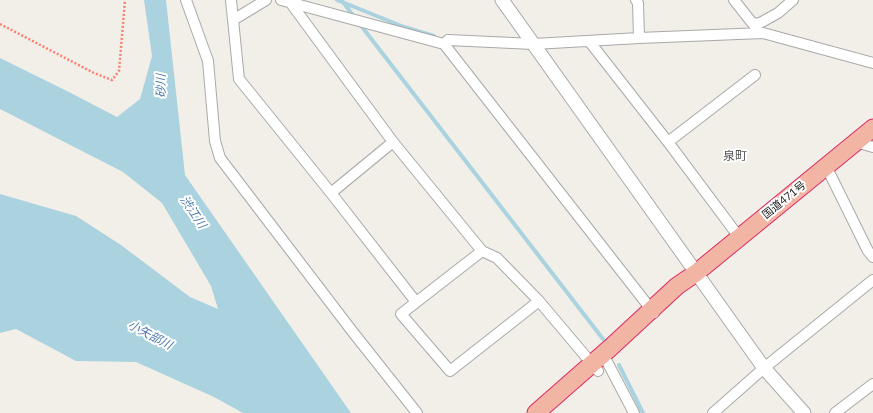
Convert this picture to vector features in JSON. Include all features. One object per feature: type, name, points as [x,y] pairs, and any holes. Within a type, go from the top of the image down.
[{"type":"highway","name":"国道471号","points":[[552,413],[600,363],[654,313],[681,292],[696,273],[873,128]]},
{"type":"highway","name":"国道471号","points":[[536,413],[600,363]]},
{"type":"street","points":[[186,0],[208,61],[215,141],[220,158],[352,331],[417,413]]},
{"type":"street","points":[[231,0],[238,79],[331,193],[416,302]]},
{"type":"street","points":[[233,20],[266,0]]},
{"type":"street","points":[[502,0],[764,368],[804,413]]},
{"type":"street","points":[[636,0],[638,4],[639,38]]},
{"type":"street","points":[[734,0],[753,24],[760,23],[778,13],[793,0]]},
{"type":"street","points":[[285,1],[444,44],[654,313]]},
{"type":"street","points":[[285,1],[393,142],[482,251],[497,258],[600,363],[634,413]]},
{"type":"street","points":[[444,44],[448,40],[534,44],[763,33],[873,63]]},
{"type":"street","points":[[589,41],[668,142],[739,237]]},
{"type":"street","points":[[668,142],[755,75]]},
{"type":"street","points":[[331,193],[393,142]]},
{"type":"street","points":[[856,142],[873,147]]},
{"type":"street","points":[[826,166],[868,252],[873,257]]},
{"type":"street","points":[[482,251],[401,314],[450,371],[539,301]]},
{"type":"street","points":[[713,413],[764,368],[873,280]]},
{"type":"street","points":[[835,413],[873,384]]},
{"type":"path","points":[[0,24],[94,73],[112,80],[120,71],[125,0]]},
{"type":"water","points":[[144,0],[166,0],[185,175],[351,413],[243,413],[214,397],[136,362],[76,361],[16,329],[0,333],[0,194],[76,216],[121,245],[190,297],[218,309],[211,286],[162,203],[123,172],[0,109],[0,58],[117,117],[140,99],[152,56]]},
{"type":"waterway","points":[[337,0],[404,27],[434,36]]},
{"type":"waterway","points":[[343,2],[355,18]]},
{"type":"waterway","points":[[359,23],[603,339]]},
{"type":"waterway","points":[[619,365],[643,413]]},
{"type":"district","name":"泉町","points":[[735,156]]},
{"type":"water label","name":"砂川","points":[[161,86]]},
{"type":"water label","name":"渋江川","points":[[193,212]]},
{"type":"water label","name":"小矢部川","points":[[150,335]]}]
